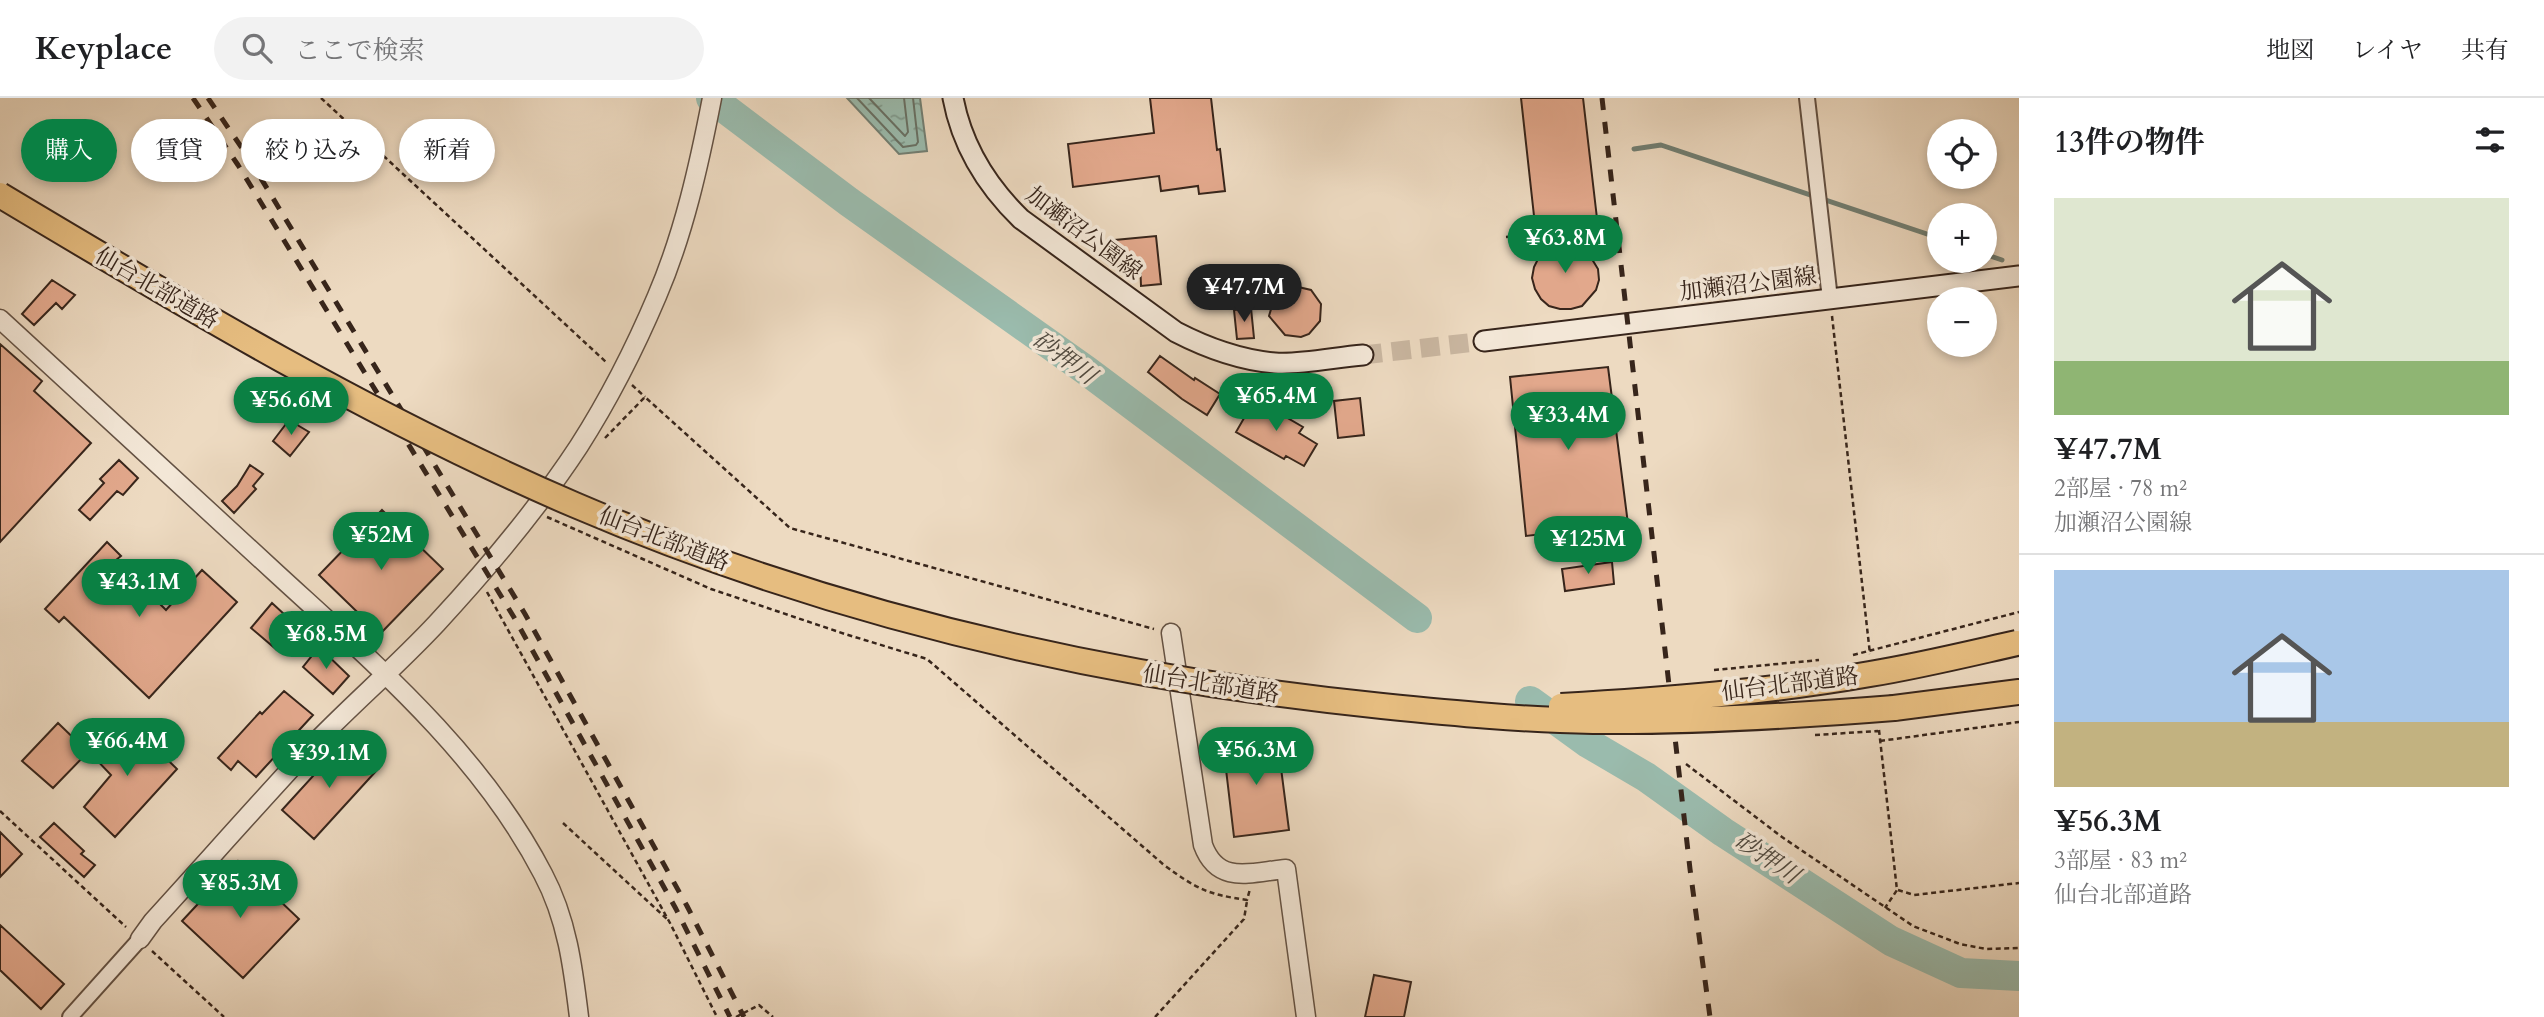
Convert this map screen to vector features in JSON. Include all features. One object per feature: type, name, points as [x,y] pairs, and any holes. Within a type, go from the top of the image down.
[{"type":"highway","name":"仙台北部道路","points":[[0,195],[197,313],[334,389],[575,505],[743,570],[885,614],[969,637],[1136,673],[1222,686],[1476,716],[1593,721],[1886,713]]},
{"type":"highway","name":"仙台北部道路","points":[[1392,707],[1522,708],[1698,696],[1868,675],[2018,643]]},
{"type":"highway","points":[[1886,713],[2019,692]]},
{"type":"highway","points":[[1886,713],[2019,698]]},
{"type":"main road","name":"加瀬沼公園線","points":[[953,98],[958,124],[973,157],[982,174],[1007,205],[1032,227],[1176,331],[1201,344],[1236,356],[1277,363],[1363,355]]},
{"type":"main road","name":"加瀬沼公園線","points":[[1484,341],[2019,276]]},
{"type":"street","points":[[70,1017],[153,921],[311,748],[438,621],[531,510],[580,444],[620,374],[658,294],[701,158],[712,98]]},
{"type":"street","points":[[1807,98],[1830,299]]},
{"type":"street","points":[[0,319],[386,675],[475,769],[514,821],[545,876],[566,929],[579,1017]]},
{"type":"street","points":[[1171,633],[1203,845],[1208,860],[1220,870],[1238,874],[1286,869],[1306,1017]]},
{"type":"path","points":[[321,98],[620,374]]},
{"type":"path","points":[[1506,237],[1611,228]]},
{"type":"path","points":[[1830,299],[1871,664]]},
{"type":"path","points":[[580,444],[596,448],[645,397],[790,528],[1171,633]]},
{"type":"path","points":[[531,510],[711,589],[927,659],[1164,865],[1195,888],[1247,900]]},
{"type":"path","points":[[478,576],[670,923],[717,1017]]},
{"type":"path","points":[[1850,655],[2019,612]]},
{"type":"path","points":[[1714,670],[1827,659]]},
{"type":"path","points":[[1885,908],[1897,890],[1880,741],[1886,713]]},
{"type":"path","points":[[1880,741],[2019,722]]},
{"type":"path","points":[[1686,764],[1782,837],[1913,926],[1960,944],[1986,949],[2019,948]]},
{"type":"path","points":[[0,811],[224,1017]]},
{"type":"path","points":[[563,823],[670,923]]},
{"type":"path","points":[[1155,1017],[1244,919],[1256,872]]},
{"type":"path","points":[[1897,890],[1914,895],[2019,883]]},
{"type":"path","points":[[736,1017],[759,1005],[773,1017]]},
{"type":"water","points":[[847,98],[920,98],[927,151],[899,154]]},
{"type":"building","points":[[1150,98],[1211,98],[1225,191],[1199,194],[1198,186],[1161,191],[1159,176],[1073,187],[1068,144],[1154,133]]},
{"type":"building","points":[[1521,98],[1583,98],[1598,227],[1536,234]]},
{"type":"building","points":[[1561,235],[1587,251],[1598,269],[1596,290],[1582,306],[1571,309],[1549,306],[1541,299],[1532,278],[1539,257]]},
{"type":"building","points":[[1156,236],[1161,284],[1141,286],[1140,260],[1116,263],[1115,240]]},
{"type":"building","points":[[52,280],[75,295],[62,309],[56,303],[34,325],[22,314]]},
{"type":"building","points":[[1294,286],[1311,290],[1321,304],[1320,321],[1309,334],[1301,337],[1285,335],[1269,316],[1274,299],[1279,293]]},
{"type":"building","points":[[1251,308],[1254,338],[1237,339],[1234,310]]},
{"type":"building","points":[[0,344],[42,381],[34,391],[91,443],[0,542]]},
{"type":"building","points":[[1160,356],[1220,394],[1207,415],[1148,372]]},
{"type":"building","points":[[1608,367],[1628,524],[1526,536],[1510,377]]},
{"type":"building","points":[[1360,398],[1364,435],[1338,438],[1334,401]]},
{"type":"building","points":[[1255,399],[1303,427],[1299,433],[1317,444],[1304,466],[1286,456],[1284,459],[1236,432]]},
{"type":"building","points":[[289,420],[309,432],[290,456],[273,441]]},
{"type":"building","points":[[119,460],[138,478],[123,495],[117,491],[90,520],[79,510],[104,483],[100,479]]},
{"type":"building","points":[[250,465],[263,474],[253,486],[256,489],[234,513],[222,501],[237,486]]},
{"type":"building","points":[[382,510],[443,569],[380,634],[319,575]]},
{"type":"building","points":[[107,542],[121,556],[116,560],[166,610],[202,570],[237,602],[149,698],[64,617],[59,622],[45,609]]},
{"type":"building","points":[[1612,562],[1614,584],[1565,591],[1562,569]]},
{"type":"building","points":[[272,603],[297,626],[277,650],[251,628]]},
{"type":"building","points":[[319,647],[349,676],[333,694],[303,667]]},
{"type":"building","points":[[284,691],[313,715],[256,777],[238,761],[231,770],[218,758],[260,712],[262,714]]},
{"type":"building","points":[[120,722],[135,734],[138,731],[177,769],[115,837],[84,807],[111,775],[92,755]]},
{"type":"building","points":[[58,723],[88,752],[53,788],[22,761]]},
{"type":"building","points":[[1277,737],[1289,830],[1234,837],[1223,744]]},
{"type":"building","points":[[345,741],[377,770],[314,839],[282,810]]},
{"type":"building","points":[[54,823],[84,851],[81,854],[95,865],[84,877],[40,837]]},
{"type":"building","points":[[0,832],[22,854],[0,877]]},
{"type":"building","points":[[238,861],[299,919],[243,978],[182,921]]},
{"type":"building","points":[[0,925],[64,984],[41,1009],[0,970]]},
{"type":"building","points":[[1374,975],[1411,982],[1404,1017],[1365,1017]]},
{"type":"waterway","name":"砂押川","points":[[711,98],[849,202],[1087,371],[1417,618]]},
{"type":"waterway","points":[[1634,149],[1661,145],[1927,234]]},
{"type":"waterway","points":[[1997,258],[2002,260]]},
{"type":"waterway","name":"砂押川","points":[[1530,701],[1588,743],[1646,777],[1723,832],[1891,941],[1961,973],[2019,976]]},
{"type":"tunnel","points":[[1363,355],[1484,341]]},
{"type":"railway","points":[[193,98],[238,165],[515,619],[676,909],[730,1017]]},
{"type":"railway","points":[[208,98],[248,157],[525,614],[687,906],[744,1017]]},
{"type":"railway","points":[[1602,98],[1690,869],[1710,1017]]}]
